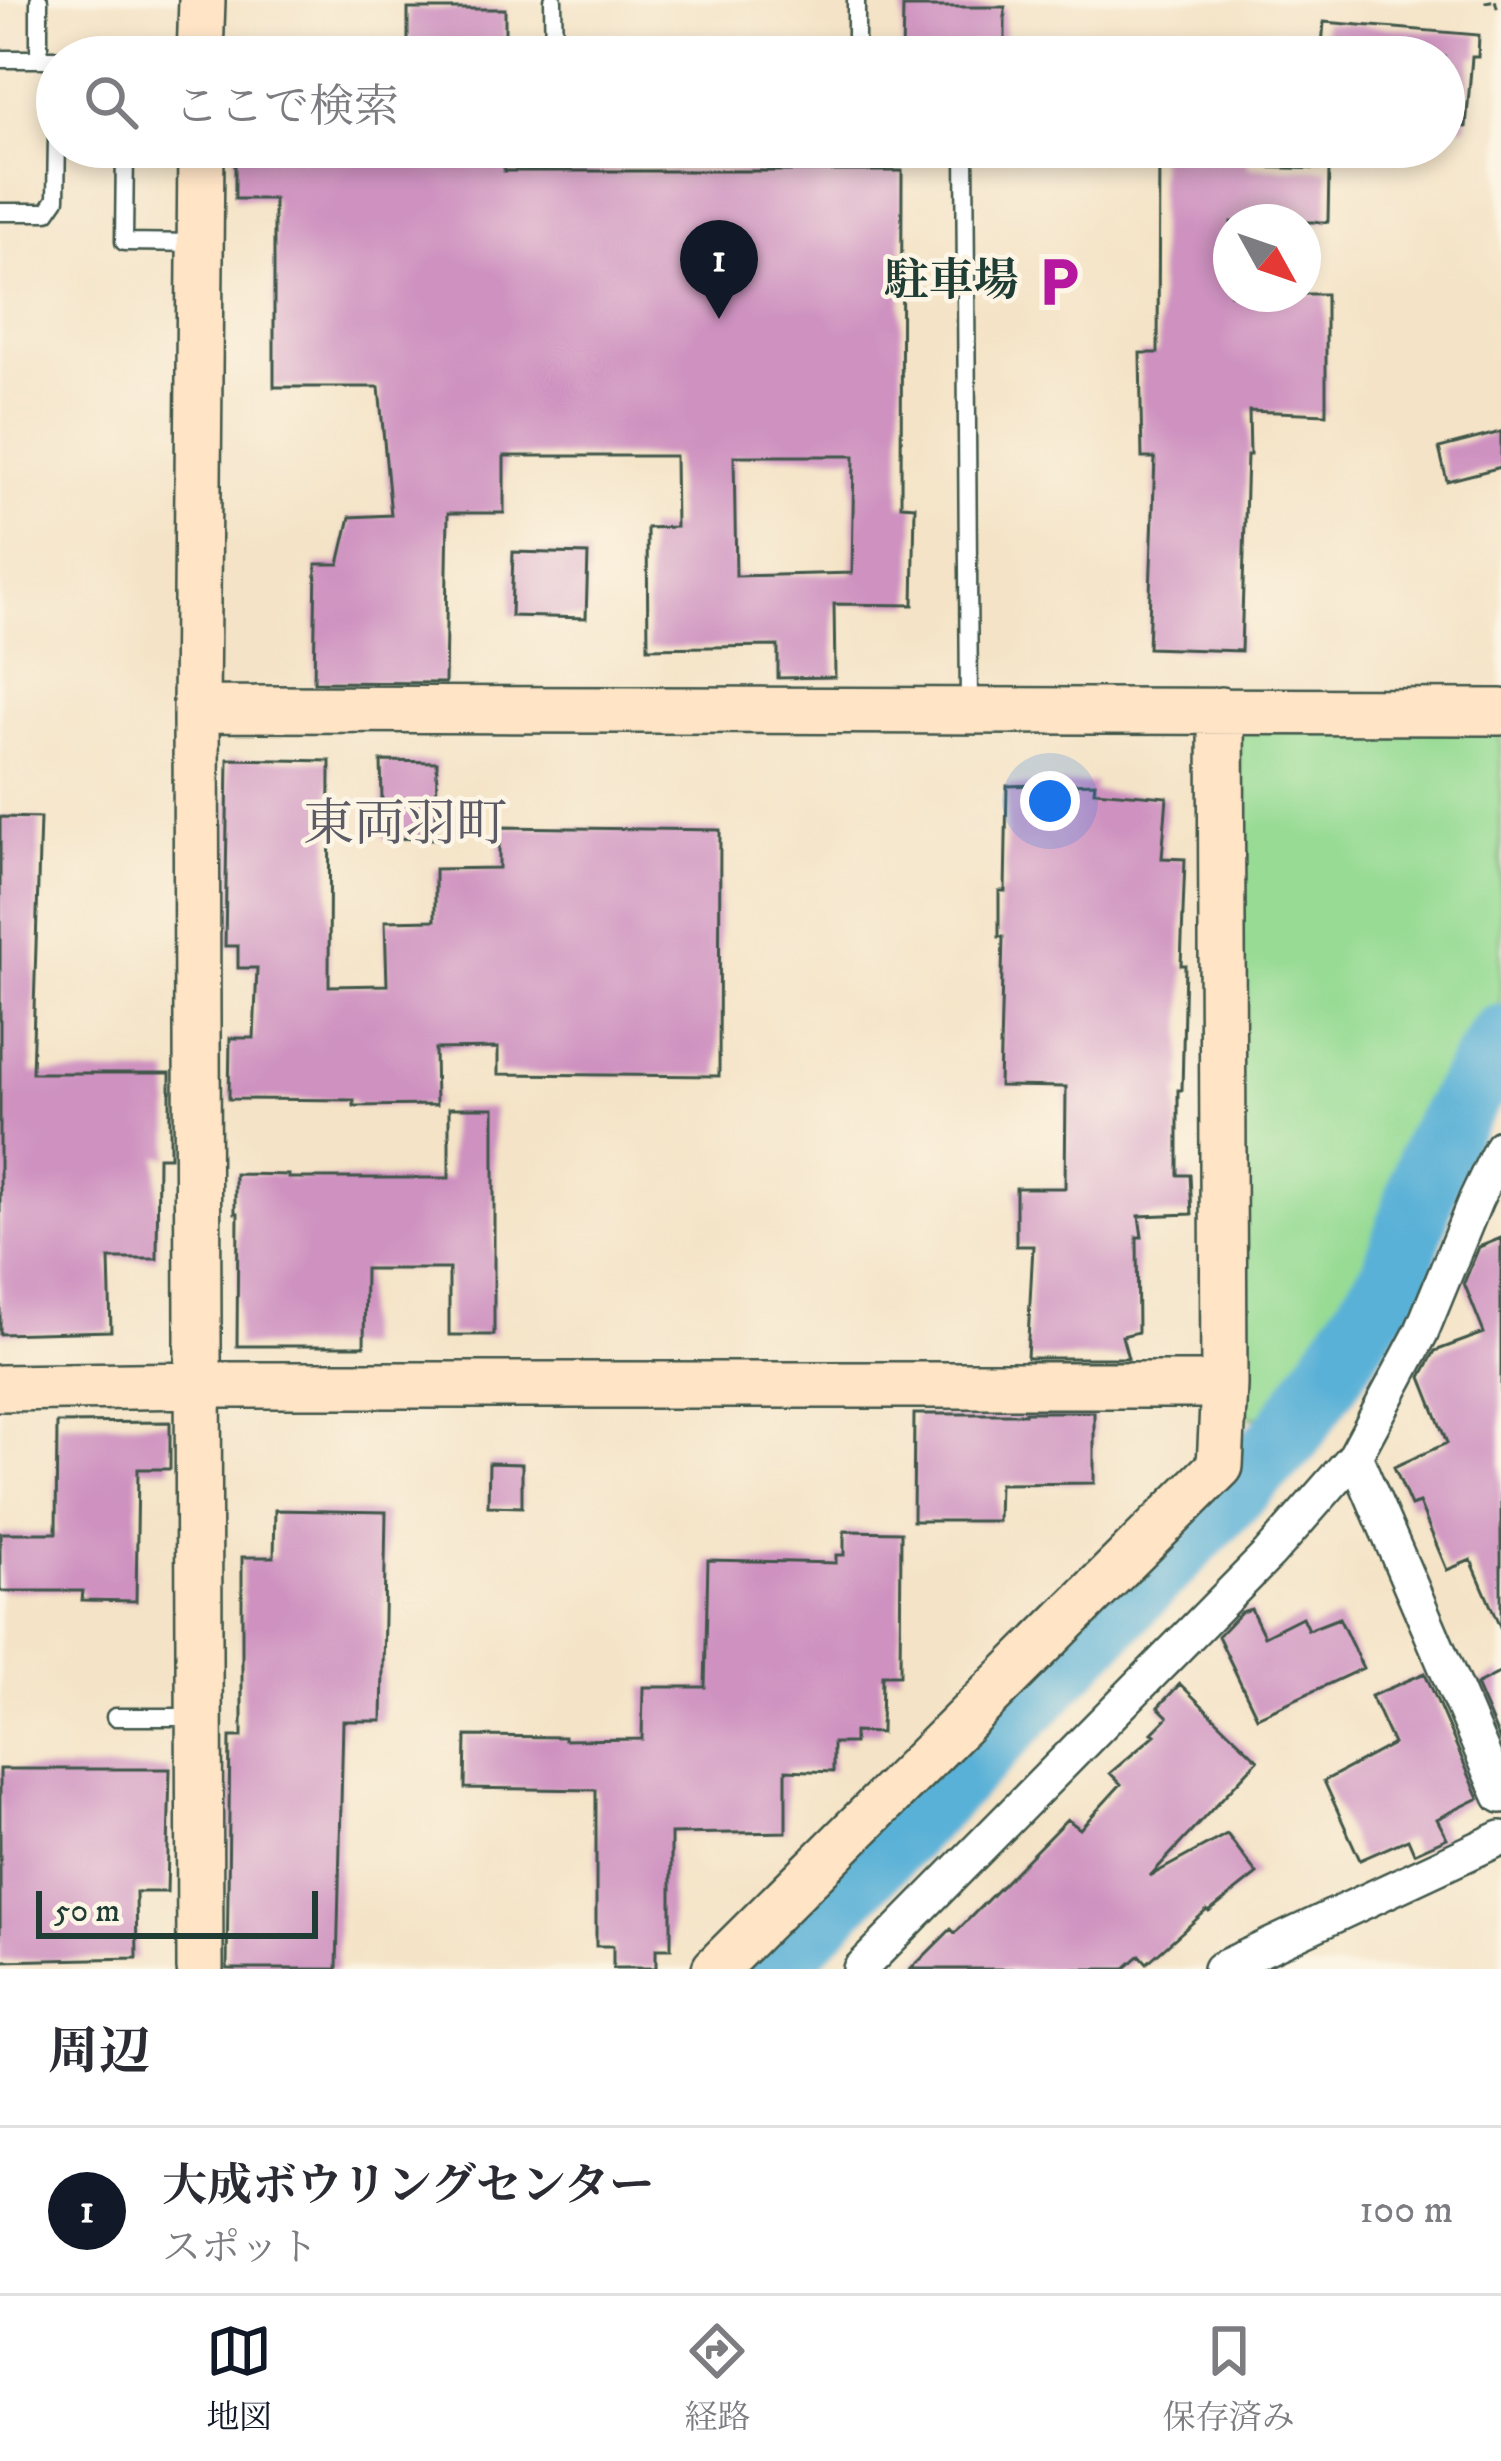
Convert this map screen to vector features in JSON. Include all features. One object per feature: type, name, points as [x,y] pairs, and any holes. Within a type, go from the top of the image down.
[{"type":"street","points":[[201,36],[202,0]]},
{"type":"street","points":[[200,1969],[196,709],[201,168]]},
{"type":"street","points":[[196,709],[1501,712]]},
{"type":"street","points":[[715,1969],[1220,1466],[1224,1385],[1221,710]]},
{"type":"street","points":[[860,1969],[1269,1554],[1355,1456],[1421,1333],[1501,1147]]},
{"type":"street","points":[[0,1388],[1224,1385]]},
{"type":"street","points":[[1355,1456],[1501,1796]]},
{"type":"street","points":[[1220,1969],[1276,1957],[1501,1838]]},
{"type":"lane","points":[[39,0],[44,36]]},
{"type":"lane","points":[[553,0],[554,36]]},
{"type":"lane","points":[[856,0],[856,36]]},
{"type":"lane","points":[[0,58],[36,59]]},
{"type":"lane","points":[[0,212],[47,212],[56,199],[56,168]]},
{"type":"lane","points":[[125,168],[124,242],[201,242]]},
{"type":"lane","points":[[965,168],[969,710]]},
{"type":"lane","points":[[115,1717],[199,1717]]},
{"type":"path","points":[[1488,0],[1489,6],[1501,3]]},
{"type":"green space","points":[[1238,726],[1501,729],[1501,1028],[1429,1142],[1387,1274],[1278,1429],[1261,1417],[1237,1416]]},
{"type":"building","points":[[903,7],[1005,7],[1005,36],[902,36]]},
{"type":"building","points":[[408,9],[505,9],[505,36],[408,36]]},
{"type":"building","points":[[1324,22],[1479,35],[1478,57],[1472,57],[1466,127],[1465,36],[1323,36]]},
{"type":"building","points":[[235,168],[902,171],[901,505],[915,506],[913,605],[834,604],[835,677],[778,678],[778,646],[648,648],[647,528],[676,527],[675,456],[504,456],[504,513],[448,513],[445,683],[314,682],[316,564],[339,564],[350,517],[391,515],[379,387],[274,387],[274,199],[235,199]],"holes":[[[734,456],[854,456],[852,573],[736,576]]]},
{"type":"building","points":[[1159,168],[1329,169],[1328,222],[1321,222],[1321,204],[1213,204],[1213,312],[1321,312],[1321,294],[1326,294],[1326,414],[1249,411],[1241,651],[1148,648],[1155,458],[1142,458],[1140,353],[1158,353]]},
{"type":"building","points":[[1501,432],[1501,467],[1447,481],[1439,448]]},
{"type":"building","points":[[513,552],[588,554],[586,618],[511,616]]},
{"type":"building","points":[[228,759],[330,761],[329,986],[387,985],[385,921],[435,920],[435,869],[499,868],[499,827],[720,830],[719,1076],[498,1074],[498,1048],[435,1049],[436,1105],[229,1099],[230,1038],[254,1038],[257,968],[238,968],[238,946],[225,946]]},
{"type":"building","points":[[381,761],[437,762],[436,839],[383,838]]},
{"type":"building","points":[[1095,783],[1094,791],[1167,797],[1162,858],[1185,859],[1178,1175],[1190,1175],[1192,1214],[1139,1216],[1138,1332],[1122,1336],[1128,1358],[1027,1358],[1033,1246],[1016,1246],[1016,1188],[1065,1188],[1066,1087],[999,1086],[1003,937],[999,937],[999,891],[1005,891],[1007,786]]},
{"type":"building","points":[[0,817],[40,818],[32,1073],[170,1073],[170,1157],[158,1157],[157,1259],[109,1259],[111,1331],[0,1334]]},
{"type":"building","points":[[449,1108],[494,1108],[494,1335],[449,1335],[449,1269],[365,1269],[364,1346],[237,1346],[235,1174],[449,1178]]},
{"type":"building","points":[[1501,1238],[1501,1630],[1471,1560],[1447,1570],[1419,1503],[1411,1506],[1394,1467],[1447,1443],[1421,1377],[1435,1351],[1484,1333],[1464,1283],[1479,1247]]},
{"type":"building","points":[[1094,1412],[1094,1483],[999,1484],[998,1521],[913,1521],[914,1414]]},
{"type":"building","points":[[170,1422],[170,1469],[138,1469],[136,1601],[82,1600],[83,1591],[0,1591],[0,1533],[56,1533],[57,1423]]},
{"type":"building","points":[[489,1463],[522,1464],[522,1507],[488,1506]]},
{"type":"building","points":[[275,1510],[386,1512],[382,1721],[343,1721],[337,1969],[227,1969],[230,1737],[242,1737],[242,1557],[274,1557]]},
{"type":"building","points":[[844,1531],[901,1532],[900,1675],[882,1675],[881,1733],[854,1732],[854,1743],[833,1743],[833,1772],[786,1770],[786,1832],[671,1834],[671,1949],[656,1949],[656,1968],[613,1968],[613,1946],[596,1946],[596,1790],[465,1788],[466,1736],[642,1739],[643,1687],[705,1687],[708,1560],[836,1563],[836,1555],[844,1555]]},
{"type":"building","points":[[1251,1609],[1264,1636],[1302,1617],[1308,1630],[1339,1618],[1363,1668],[1257,1717],[1218,1636],[1241,1612]]},
{"type":"building","points":[[1501,1672],[1501,1743],[1476,1685]]},
{"type":"building","points":[[1425,1673],[1479,1798],[1437,1819],[1447,1838],[1414,1853],[1408,1839],[1360,1860],[1324,1781],[1393,1744],[1371,1696]]},
{"type":"building","points":[[1180,1684],[1258,1760],[1150,1876],[1227,1834],[1257,1874],[1147,1963],[1140,1955],[1124,1969],[911,1969],[951,1929],[955,1933],[1067,1819],[1080,1829],[1121,1784],[1110,1773],[1155,1735],[1152,1733],[1168,1717],[1158,1707]]},
{"type":"building","points":[[0,1769],[170,1769],[167,1892],[136,1892],[137,1958],[0,1961]]},
{"type":"waterway","points":[[769,1969],[1288,1435],[1395,1276],[1436,1147],[1501,1039]]},
{"type":"place","name":"駐車場","points":[[1059,282]]},
{"type":"place","name":"大成ボウリングセンター","points":[[719,319]]},
{"type":"district","name":"東両羽町","points":[[405,825]]}]
